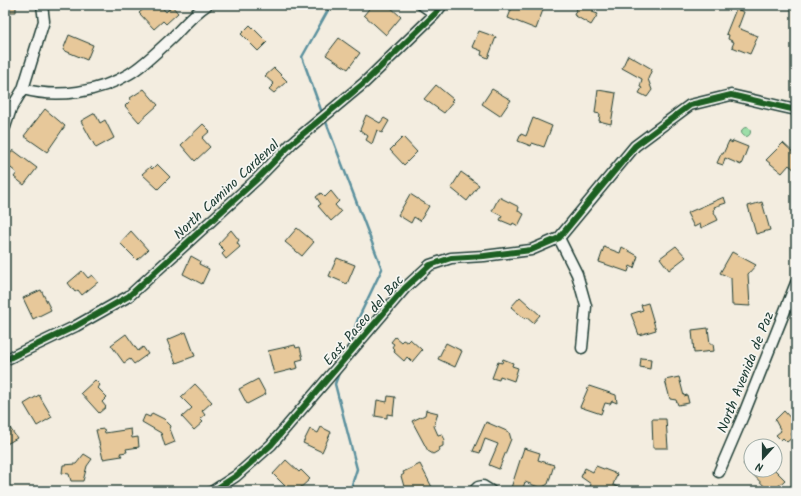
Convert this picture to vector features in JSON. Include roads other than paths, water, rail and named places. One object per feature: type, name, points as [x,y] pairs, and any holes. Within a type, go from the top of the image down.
[{"type":"street","points":[[5,128],[8,112],[23,89],[44,21],[42,5]]},
{"type":"street","points":[[422,5],[435,14]]},
{"type":"street","name":"North Camino Cardenal","points":[[5,360],[76,326],[129,296],[257,179],[292,143],[364,83],[435,14],[442,5]]},
{"type":"street","points":[[23,89],[43,93],[89,91],[130,74],[171,39],[200,7]]},
{"type":"street","name":"East Paseo del Bac","points":[[214,491],[236,476],[272,445],[405,288],[430,265],[451,258],[484,256],[531,250],[559,238],[636,146],[690,105],[731,95],[796,110]]},
{"type":"street","points":[[559,238],[577,274],[586,306],[582,348]]},
{"type":"street","name":"North Avenida de Paz","points":[[719,472],[796,283]]},
{"type":"street","points":[[474,491],[478,487],[483,486],[491,491]]},
{"type":"waterway","points":[[321,110],[302,57],[331,5]]},
{"type":"waterway","points":[[326,122],[382,269],[358,319],[347,350]]},
{"type":"waterway","points":[[340,370],[335,384],[357,469],[350,491]]}]
